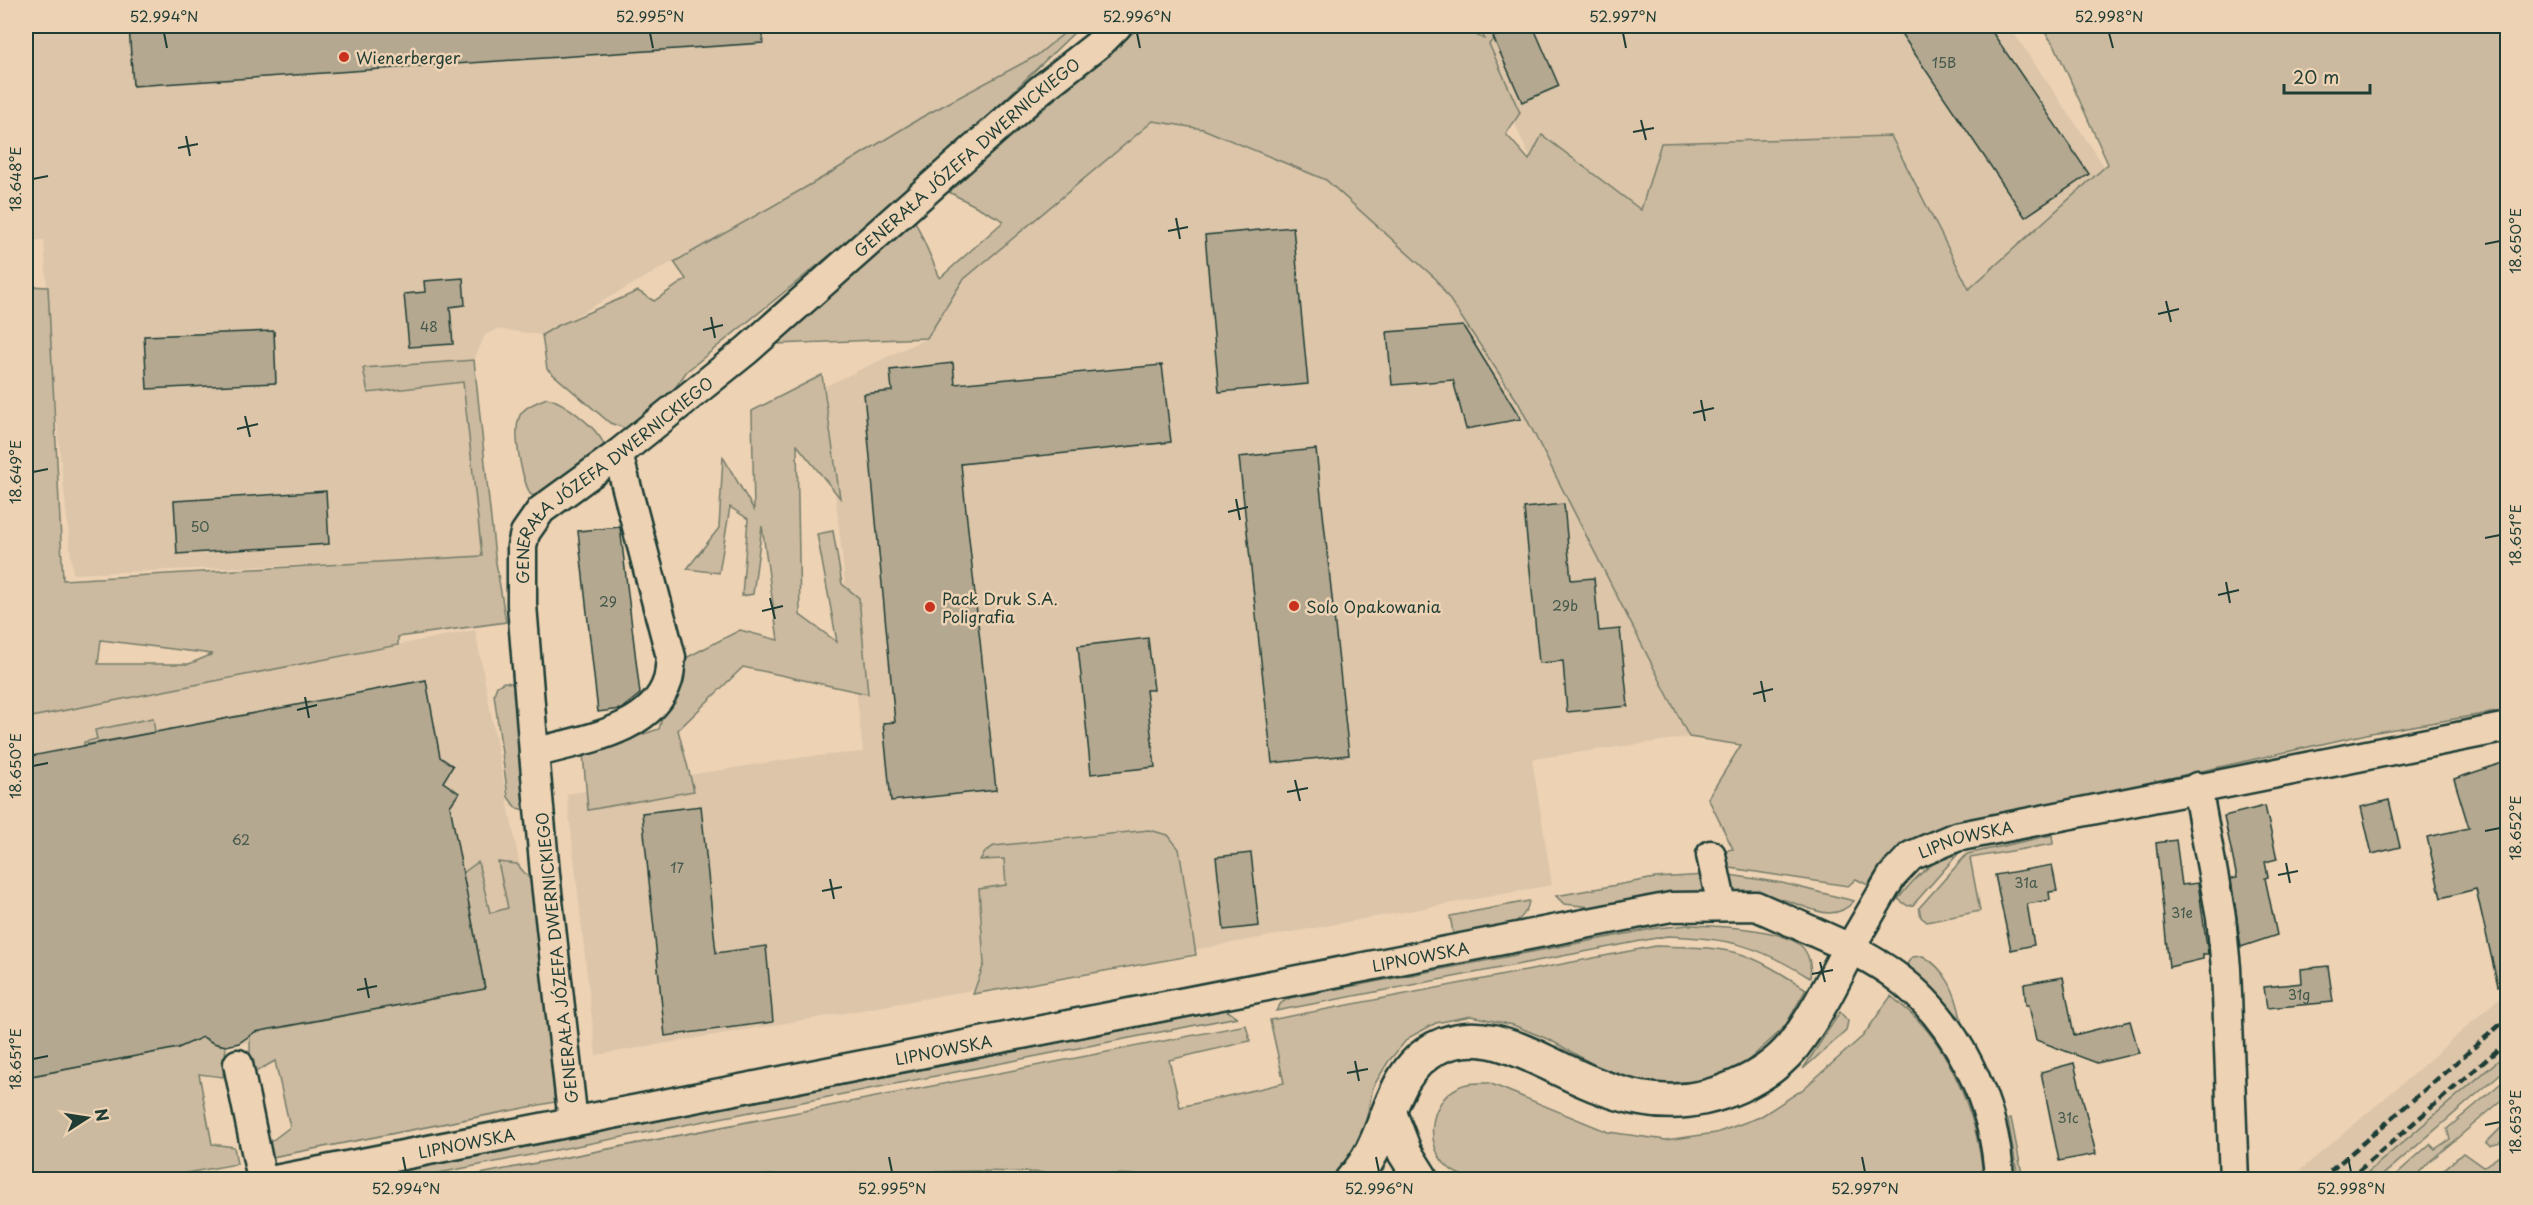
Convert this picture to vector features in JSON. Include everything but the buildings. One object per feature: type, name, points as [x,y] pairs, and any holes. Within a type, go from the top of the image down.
[{"type":"main road","points":[[1352,1179],[1369,1158],[1390,1114],[1394,1097],[1405,1074],[1419,1059],[1449,1042],[1482,1038],[1504,1044],[1585,1082],[1628,1097],[1672,1102],[1697,1099],[1725,1092],[1775,1065],[1793,1046],[1826,994],[1850,948]]},
{"type":"main road","points":[[1390,1114],[1405,1153],[1422,1179]]},
{"type":"street","name":"GENERAŁA JÓZEFA DWERNICKIEGO","points":[[573,1122],[546,885],[534,753],[522,605],[522,546],[525,533],[541,510],[618,454],[747,350],[1040,90],[1100,43],[1117,26]]},
{"type":"street","points":[[534,753],[634,722],[657,701],[668,680],[670,657],[618,454]]},
{"type":"street","name":"LIPNOWSKA","points":[[275,1179],[1671,907],[1756,906],[1850,948],[1892,876],[1911,856],[1933,844],[1956,837],[2197,787],[2508,727]]},
{"type":"street","points":[[2197,787],[2221,918],[2226,968],[2234,1179]]},
{"type":"street","points":[[1711,855],[1722,906]]},
{"type":"street","points":[[1850,948],[1892,973],[1921,998],[1943,1023],[1962,1052],[1978,1084],[1991,1129],[1999,1179]]},
{"type":"street","points":[[238,1064],[262,1179]]},
{"type":"shaded area","name":"Wienerberger","points":[[26,26],[1073,26],[1036,56],[922,117],[822,178],[542,335],[497,329],[485,335],[474,360],[495,557],[73,574],[54,396],[44,240],[26,241]]},
{"type":"shaded area","points":[[1073,26],[1081,26],[914,187],[687,371],[655,416],[637,426],[624,428],[610,423],[547,369],[542,335],[557,326],[638,291],[654,301],[686,279],[674,262],[822,178],[922,117],[1036,56]]},
{"type":"shaded area","points":[[1141,26],[1458,26],[1484,39],[1482,26],[1508,26],[1489,44],[1520,113],[1506,134],[1529,160],[1542,135],[1641,210],[1661,143],[1891,136],[1969,289],[2108,164],[2055,46],[2040,26],[2507,26],[2507,710],[2371,733],[1925,833],[1892,854],[1868,885],[1856,879],[1848,886],[1724,867],[1718,852],[1733,849],[1708,798],[1741,745],[1689,737],[1518,402],[1436,279],[1326,180],[1203,129],[1153,121],[963,280],[927,338],[777,344],[915,221],[940,278],[1004,221],[947,191]]},
{"type":"shaded area","points":[[1473,26],[2009,26],[2111,176],[1697,547]]},
{"type":"shaded area","points":[[1153,120],[1203,129],[1327,180],[1436,279],[1518,402],[1689,737],[1532,759],[1552,885],[839,1014],[596,1055],[567,794],[805,757],[863,752],[824,387],[927,338],[963,280]]},
{"type":"shaded area","points":[[26,286],[48,287],[63,580],[482,556],[463,382],[368,393],[363,368],[474,360],[495,557],[506,622],[398,637],[398,645],[26,718]],"holes":[[[101,640],[213,654],[189,664],[98,664]]]},
{"type":"shaded area","points":[[822,375],[840,498],[797,445],[800,615],[837,642],[817,534],[833,531],[842,584],[859,598],[868,694],[743,667],[678,730],[694,791],[588,810],[583,754],[659,729],[678,662],[740,630],[778,640],[762,526],[753,594],[742,596],[748,519],[730,507],[719,573],[687,569],[719,528],[723,457],[754,510],[752,411]]},
{"type":"shaded area","points":[[547,398],[562,404],[579,416],[594,430],[604,444],[597,457],[534,496],[530,494],[518,453],[517,429],[522,412],[530,405]]},
{"type":"shaded area","points":[[475,630],[542,983],[26,1087],[26,716]]},
{"type":"shaded area","points":[[504,682],[511,683],[516,688],[527,810],[516,808],[508,797],[494,694],[497,686]]},
{"type":"shaded area","points":[[153,718],[155,732],[84,745],[84,742],[97,739],[95,730]]},
{"type":"shaded area","points":[[1149,830],[1168,835],[1179,849],[1196,955],[973,994],[984,964],[979,889],[1006,885],[1004,859],[980,860],[986,851],[994,846]]},
{"type":"shaded area","points":[[2052,835],[2053,844],[1970,858],[1980,911],[1927,922],[1921,917],[1919,908],[1967,854]]},
{"type":"shaded area","points":[[1964,847],[1913,905],[1908,906],[1898,899],[1927,868]]},
{"type":"shaded area","points":[[478,862],[490,913],[508,908],[498,862],[517,864],[534,884],[555,1102],[272,1157],[269,1143],[290,1127],[275,1061],[250,1075],[250,1036],[257,1026],[280,1028],[485,989],[463,873]]},
{"type":"shaded area","points":[[1723,874],[1782,883],[1854,901],[1846,908],[1828,913],[1776,898],[1735,895]]},
{"type":"shaded area","points":[[1706,875],[1705,892],[1703,893],[1601,908],[1564,904],[1556,896],[1655,878]]},
{"type":"shaded area","points":[[1529,901],[1526,911],[1510,925],[1488,932],[1454,938],[1450,916]]},
{"type":"shaded area","points":[[1689,925],[1761,931],[1789,939],[1799,944],[1805,951],[1811,969],[1810,978],[1774,958],[1742,945],[1726,941],[1667,936],[1276,1011],[1281,1003],[1290,998],[1657,928]]},
{"type":"shaded area","points":[[1656,946],[1711,948],[1744,955],[1768,966],[1806,989],[1784,1028],[1743,1065],[1695,1083],[1644,1083],[1598,1067],[1550,1040],[1513,1025],[1471,1016],[1436,1023],[1408,1038],[1388,1062],[1373,1087],[1360,1150],[1347,1168],[1328,1179],[1215,1180],[1145,1175],[978,1171],[770,1175],[718,1180],[449,1180],[1246,1025],[1250,1041],[1169,1060],[1180,1107],[1284,1083],[1270,1020]]},
{"type":"shaded area","points":[[1923,956],[1938,968],[1949,983],[1961,1019],[1907,964],[1912,957]]},
{"type":"shaded area","points":[[2507,991],[2507,1068],[2382,1179],[2289,1180],[2418,1070]]},
{"type":"shaded area","points":[[1891,996],[1930,1034],[1953,1072],[1971,1115],[1981,1158],[1983,1179],[1484,1179],[1453,1171],[1441,1159],[1436,1149],[1433,1126],[1440,1104],[1457,1088],[1476,1083],[1489,1083],[1608,1132],[1666,1140],[1716,1133],[1760,1117],[1802,1090],[1863,1036]]},
{"type":"shaded area","points":[[1226,1010],[1237,1017],[408,1179],[363,1179]]},
{"type":"shaded area","points":[[1840,1012],[1848,1021],[1846,1031],[1803,1069]]},
{"type":"shaded area","points":[[202,1036],[213,1043],[226,1046],[223,1077],[199,1074],[212,1144],[234,1147],[237,1164],[153,1179],[26,1180],[26,1077],[178,1048]]},
{"type":"shaded area","points":[[2507,1053],[2507,1068],[2378,1179],[2360,1179]]},
{"type":"shaded area","points":[[2507,1078],[2507,1096],[2429,1162],[2413,1179],[2391,1179],[2430,1144],[2435,1149],[2450,1139],[2447,1129]]},
{"type":"shaded area","points":[[2011,1118],[2023,1179],[2018,1179],[2008,1120]]},
{"type":"shaded area","points":[[2507,1122],[2504,1142],[2490,1146],[2486,1143]]},
{"type":"shaded area","points":[[2507,1151],[2507,1179],[2433,1179],[2463,1153],[2483,1167]]},
{"type":"railway","points":[[2320,1180],[2508,1018]]},
{"type":"railway","points":[[2348,1180],[2508,1041]]},
{"type":"place","name":"Wienerberger","points":[[344,57]]},
{"type":"place","name":"Solo Opakowania","points":[[1294,606]]},
{"type":"place","name":"Pack Druk S.A. Poligrafia","points":[[930,607]]}]
